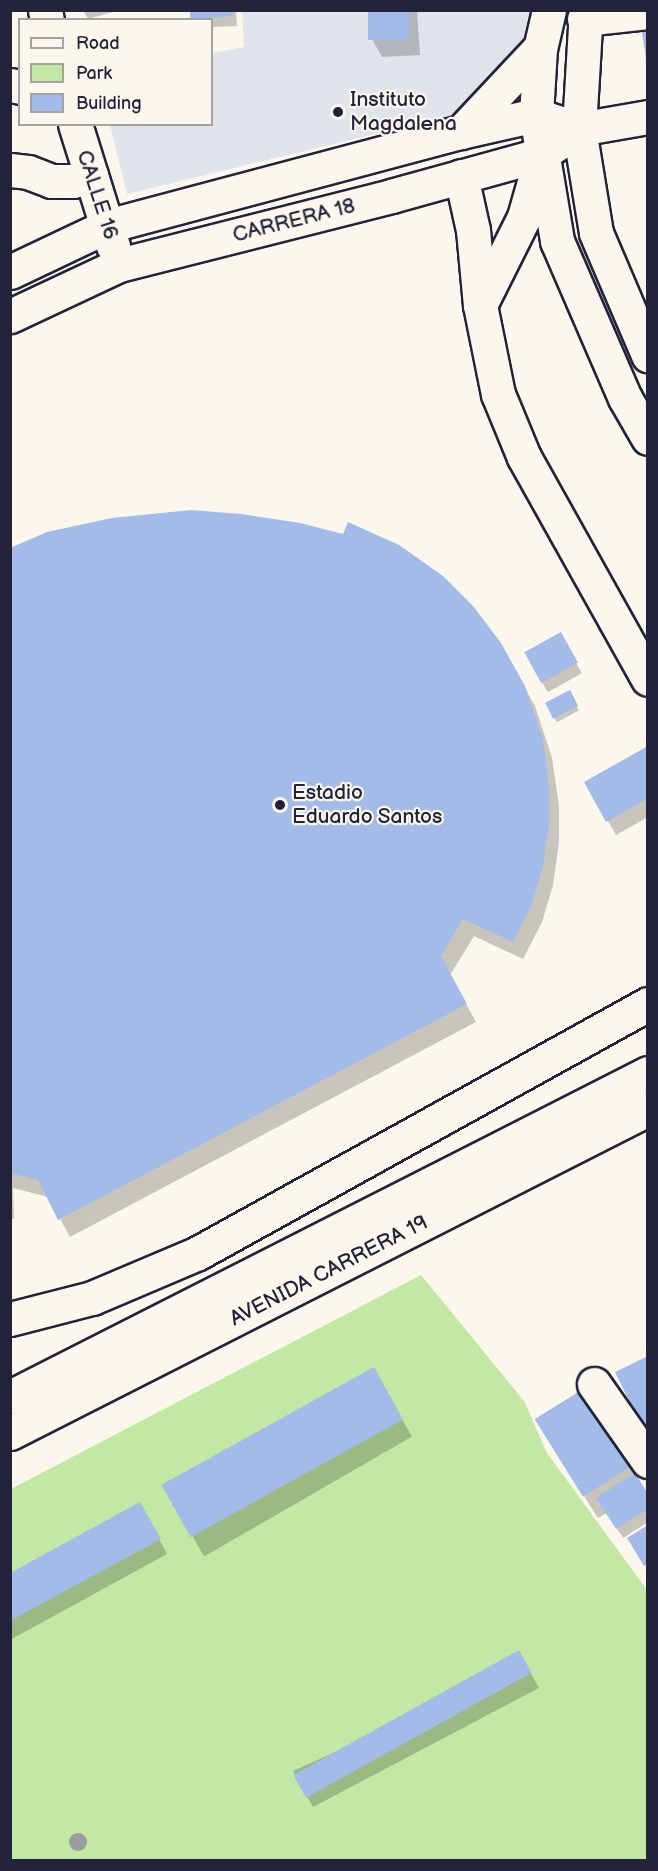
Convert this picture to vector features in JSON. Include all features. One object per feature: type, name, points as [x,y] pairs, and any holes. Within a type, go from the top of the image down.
[{"type":"main road","points":[[549,10],[540,48],[536,115],[557,241],[625,398],[648,438]]},
{"type":"main road","points":[[648,12],[584,15],[579,129],[596,233],[648,355]]},
{"type":"main road","points":[[461,132],[540,48]]},
{"type":"main road","name":"CARRERA 18","points":[[10,272],[107,226],[461,132],[536,115],[579,129]]},
{"type":"main road","name":"CARRERA 18","points":[[10,316],[119,265],[461,177],[542,154],[579,129],[648,117]]},
{"type":"main road","name":"CALLE 16","points":[[76,126],[119,265]]},
{"type":"main road","points":[[480,304],[524,217],[542,154]]},
{"type":"main road","points":[[10,170],[28,172],[51,181],[73,181],[91,176]]},
{"type":"main road","points":[[461,177],[473,230],[480,304],[498,394],[524,457],[648,679]]},
{"type":"main road","points":[[10,1319],[92,1298],[198,1253],[648,1004]]},
{"type":"main road","name":"AVENIDA CARRERA 19","points":[[10,1397],[648,1074]]},
{"type":"main road","name":"AVENIDA CARRERA 19","points":[[10,1433],[648,1109]]},
{"type":"main road","points":[[594,1384],[648,1461]]},
{"type":"shaded area","name":"Instituto Magdalena","points":[[242,11],[530,11],[515,100],[127,194],[110,126],[213,126],[213,53],[244,47]]},
{"type":"green space","points":[[421,1275],[524,1401],[547,1453],[647,1590],[647,1860],[11,1860],[11,1489]]},
{"type":"building","points":[[190,10],[232,10],[233,16],[204,18],[190,18]]},
{"type":"building","points":[[368,10],[409,10],[409,40],[368,40]]},
{"type":"building","points":[[648,31],[648,59],[646,59],[642,32]]},
{"type":"building","name":"Estadio Eduardo Santos","points":[[191,510],[241,514],[300,523],[343,534],[348,522],[399,545],[443,576],[473,606],[501,643],[525,686],[543,739],[549,787],[549,824],[543,866],[532,904],[513,942],[463,919],[441,956],[467,1004],[58,1220],[38,1180],[10,1173],[10,548],[47,532],[112,518]]},
{"type":"building","points":[[561,632],[578,663],[541,683],[524,652]]},
{"type":"building","points":[[570,690],[578,706],[553,719],[545,703]]},
{"type":"building","points":[[648,746],[648,798],[606,822],[584,782]]},
{"type":"building","points":[[648,1356],[648,1439],[615,1372]]},
{"type":"building","points":[[374,1367],[403,1419],[191,1537],[161,1485]]},
{"type":"building","points":[[583,1389],[631,1466],[583,1496],[535,1419]]},
{"type":"building","points":[[635,1473],[648,1494],[648,1509],[616,1529],[596,1498]]},
{"type":"building","points":[[140,1502],[161,1539],[10,1621],[10,1573]]},
{"type":"building","points":[[648,1525],[648,1564],[644,1566],[627,1538]]},
{"type":"building","points":[[519,1650],[532,1673],[306,1798],[293,1775]]},
{"type":"place","name":"Instituto Magdalena","points":[[338,112]]},
{"type":"place","name":"Estadio Eduardo Santos","points":[[280,805]]}]
